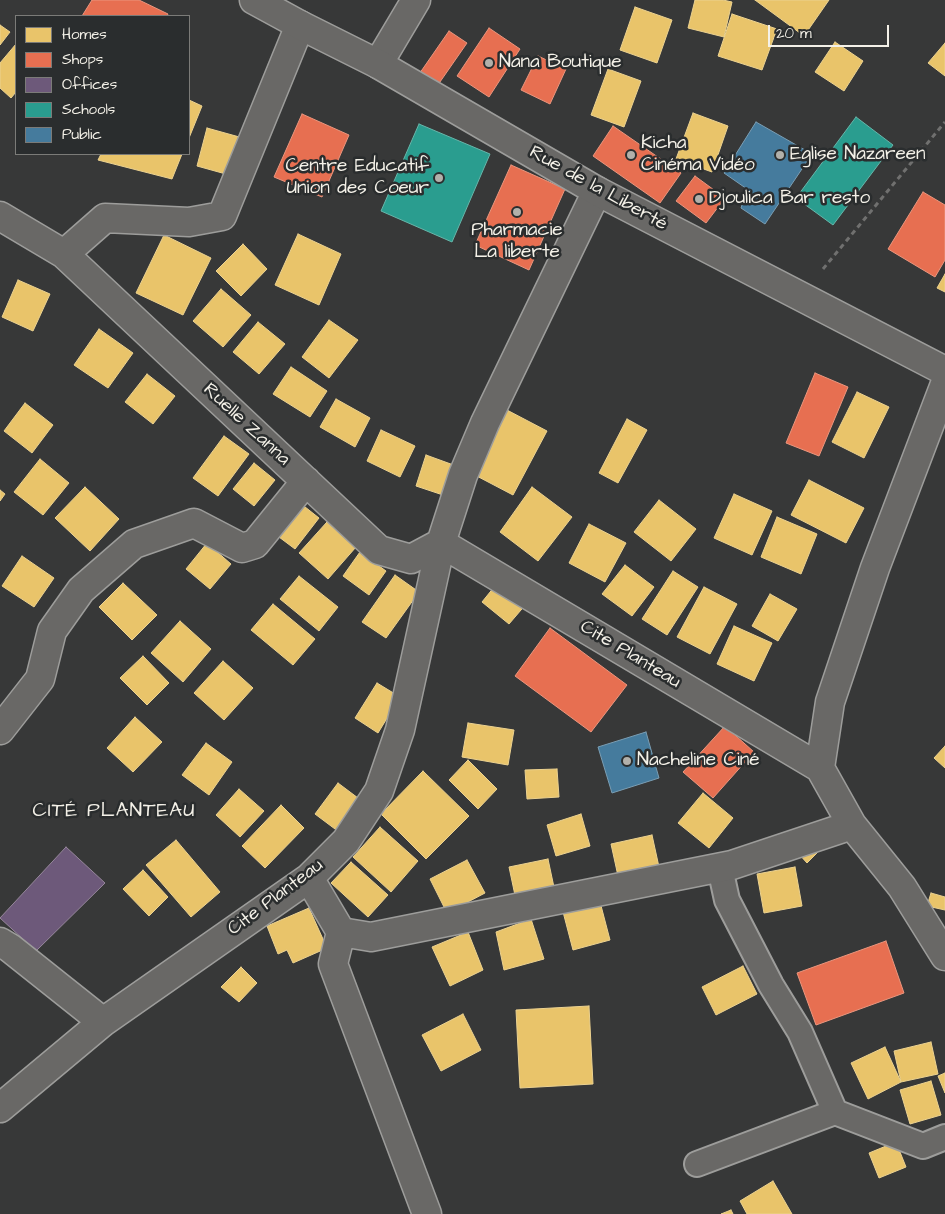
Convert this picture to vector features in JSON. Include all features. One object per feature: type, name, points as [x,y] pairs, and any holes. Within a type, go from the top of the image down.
[{"type":"street","name":"Rue de la Liberté","points":[[254,0],[300,26],[378,64],[598,191],[945,371]]},
{"type":"street","points":[[378,64],[416,0]]},
{"type":"street","points":[[64,254],[105,218],[189,222],[222,216],[300,26]]},
{"type":"street","name":"Cite Planteau","points":[[0,1108],[103,1022],[309,878],[346,842],[379,791],[400,730],[441,543],[463,475],[485,423],[598,191]]},
{"type":"street","name":"Ruelle Zanna","points":[[0,216],[64,254],[379,550],[411,559],[441,543]]},
{"type":"street","points":[[820,768],[830,702],[875,568],[945,384]]},
{"type":"street","points":[[0,730],[40,679],[52,631],[81,590],[134,544],[194,523],[242,548],[255,544],[306,481]]},
{"type":"street","name":"Cite Planteau","points":[[441,543],[820,768],[852,825],[902,887],[945,956]]},
{"type":"street","points":[[341,932],[371,937],[720,868],[852,825]]},
{"type":"street","points":[[309,878],[341,932],[333,964],[427,1214]]},
{"type":"street","points":[[0,942],[103,1022]]},
{"type":"lane","points":[[720,868],[726,900],[771,985],[800,1032],[834,1112]]},
{"type":"lane","points":[[697,1164],[834,1112],[923,1146],[945,1137]]},
{"type":"path","points":[[800,296],[945,122]]},
{"type":"building: Homes","points":[[695,0],[723,0],[732,2],[724,37],[688,28]]},
{"type":"building: Homes","points":[[755,0],[829,0],[804,36]]},
{"type":"building: Homes","points":[[635,7],[672,20],[657,63],[620,50]]},
{"type":"building: Homes","points":[[732,14],[777,29],[762,70],[718,56]]},
{"type":"building: Homes","points":[[0,25],[10,32],[0,45]]},
{"type":"building: Homes","points":[[835,42],[863,61],[844,91],[815,72]]},
{"type":"building: Homes","points":[[945,43],[945,76],[928,63]]},
{"type":"building: Homes","points":[[15,45],[15,93],[11,98],[0,88],[0,63]]},
{"type":"building: Homes","points":[[608,69],[641,81],[624,127],[591,115]]},
{"type":"building: Homes","points":[[190,100],[202,106],[190,136]]},
{"type":"building: Homes","points":[[693,113],[728,126],[712,172],[676,159]]},
{"type":"building: Homes","points":[[207,128],[243,138],[233,176],[197,166]]},
{"type":"building: Homes","points":[[100,155],[182,155],[172,179],[98,160]]},
{"type":"building: Homes","points":[[298,234],[341,254],[319,305],[275,285]]},
{"type":"building: Homes","points":[[164,235],[211,258],[183,315],[136,293]]},
{"type":"building: Homes","points":[[243,244],[267,269],[241,296],[216,271]]},
{"type":"building: Homes","points":[[945,274],[945,292],[937,288]]},
{"type":"building: Homes","points":[[18,280],[50,294],[33,331],[2,317]]},
{"type":"building: Homes","points":[[221,289],[251,315],[223,347],[193,321]]},
{"type":"building: Homes","points":[[329,320],[358,340],[329,378],[302,357]]},
{"type":"building: Homes","points":[[258,322],[285,344],[259,374],[233,352]]},
{"type":"building: Homes","points":[[99,329],[133,353],[108,388],[74,365]]},
{"type":"building: Homes","points":[[291,367],[327,391],[310,417],[273,394]]},
{"type":"building: Homes","points":[[147,374],[175,396],[153,424],[125,402]]},
{"type":"building: Homes","points":[[857,392],[889,407],[864,458],[832,442]]},
{"type":"building: Homes","points":[[336,399],[370,418],[355,447],[320,427]]},
{"type":"building: Homes","points":[[25,403],[53,425],[32,453],[4,431]]},
{"type":"building: Homes","points":[[505,409],[547,431],[513,495],[471,473]]},
{"type":"building: Homes","points":[[627,419],[647,430],[618,483],[599,473]]},
{"type":"building: Homes","points":[[381,430],[415,446],[400,477],[367,461]]},
{"type":"building: Homes","points":[[224,436],[249,454],[218,496],[193,478]]},
{"type":"building: Homes","points":[[426,455],[459,467],[449,497],[416,486]]},
{"type":"building: Homes","points":[[40,459],[69,483],[43,515],[14,492]]},
{"type":"building: Homes","points":[[254,463],[275,480],[254,506],[233,489]]},
{"type":"building: Homes","points":[[809,480],[864,508],[846,543],[791,515]]},
{"type":"building: Homes","points":[[85,487],[119,519],[90,551],[55,518]]},
{"type":"building: Homes","points":[[532,487],[572,517],[538,561],[500,532]]},
{"type":"building: Homes","points":[[0,490],[5,494],[0,501]]},
{"type":"building: Homes","points":[[734,494],[772,511],[752,555],[714,538]]},
{"type":"building: Homes","points":[[295,499],[319,518],[295,549],[271,531]]},
{"type":"building: Homes","points":[[659,500],[696,529],[671,561],[634,532]]},
{"type":"building: Homes","points":[[777,517],[817,534],[801,574],[761,557]]},
{"type":"building: Homes","points":[[327,522],[356,547],[328,579],[299,553]]},
{"type":"building: Homes","points":[[589,524],[626,543],[605,582],[569,563]]},
{"type":"building: Homes","points":[[207,543],[231,564],[210,589],[186,569]]},
{"type":"building: Homes","points":[[360,552],[386,571],[369,595],[343,576]]},
{"type":"building: Homes","points":[[22,556],[54,578],[34,607],[2,586]]},
{"type":"building: Homes","points":[[625,565],[654,587],[632,616],[602,594]]},
{"type":"building: Homes","points":[[673,571],[698,587],[667,635],[642,619]]},
{"type":"building: Homes","points":[[395,575],[419,592],[386,638],[362,622]]},
{"type":"building: Homes","points":[[299,576],[338,607],[319,631],[280,599]]},
{"type":"building: Homes","points":[[499,581],[527,603],[509,624],[482,602]]},
{"type":"building: Homes","points":[[123,583],[157,615],[132,640],[99,607]]},
{"type":"building: Homes","points":[[704,587],[737,604],[710,654],[677,637]]},
{"type":"building: Homes","points":[[770,594],[797,609],[778,641],[752,626]]},
{"type":"building: Homes","points":[[273,604],[315,639],[293,665],[251,630]]},
{"type":"building: Homes","points":[[180,621],[211,649],[183,682],[151,653]]},
{"type":"building: Homes","points":[[734,626],[772,643],[754,681],[717,664]]},
{"type":"building: Homes","points":[[143,656],[169,683],[147,705],[120,678]]},
{"type":"building: Homes","points":[[223,661],[253,688],[224,720],[194,693]]},
{"type":"building: Homes","points":[[377,683],[400,697],[378,733],[355,718]]},
{"type":"building: Homes","points":[[135,717],[162,742],[133,772],[107,748]]},
{"type":"building: Homes","points":[[468,723],[514,730],[508,765],[462,757]]},
{"type":"building: Homes","points":[[206,743],[232,762],[209,795],[182,775]]},
{"type":"building: Homes","points":[[945,746],[945,768],[934,758]]},
{"type":"building: Homes","points":[[468,760],[497,789],[478,809],[449,780]]},
{"type":"building: Homes","points":[[557,769],[559,797],[527,799],[525,770]]},
{"type":"building: Homes","points":[[423,771],[469,816],[426,859],[381,814]]},
{"type":"building: Homes","points":[[338,783],[362,801],[339,832],[315,814]]},
{"type":"building: Homes","points":[[239,789],[264,811],[240,837],[216,815]]},
{"type":"building: Homes","points":[[703,793],[733,818],[709,848],[678,823]]},
{"type":"building: Homes","points":[[281,805],[304,828],[265,868],[242,846]]},
{"type":"building: Homes","points":[[581,814],[590,846],[556,856],[547,825]]},
{"type":"building: Homes","points":[[380,827],[418,861],[391,892],[353,857]]},
{"type":"building: Homes","points":[[652,835],[659,867],[618,876],[611,844]]},
{"type":"building: Homes","points":[[176,840],[220,892],[191,917],[146,865]]},
{"type":"building: Homes","points":[[821,849],[807,863],[799,854]]},
{"type":"building: Homes","points":[[548,859],[555,892],[516,900],[509,867]]},
{"type":"building: Homes","points":[[467,860],[485,893],[447,913],[430,879]]},
{"type":"building: Homes","points":[[351,862],[388,895],[368,917],[331,883]]},
{"type":"building: Homes","points":[[795,867],[802,906],[764,913],[757,874]]},
{"type":"building: Homes","points":[[143,870],[168,897],[149,916],[123,889]]},
{"type":"building: Homes","points":[[931,893],[945,897],[945,910],[927,906]]},
{"type":"building: Homes","points":[[599,898],[610,940],[573,950],[562,908]]},
{"type":"building: Homes","points":[[309,908],[327,948],[293,963],[287,950],[278,954],[267,926]]},
{"type":"building: Homes","points":[[531,919],[544,959],[504,970],[496,932]]},
{"type":"building: Homes","points":[[468,932],[483,970],[450,986],[432,947]]},
{"type":"building: Homes","points":[[743,966],[757,994],[716,1015],[702,987]]},
{"type":"building: Homes","points":[[241,967],[257,983],[239,1002],[221,987]]},
{"type":"building: Homes","points":[[589,1006],[593,1084],[520,1088],[516,1010]]},
{"type":"building: Homes","points":[[463,1014],[481,1050],[441,1071],[422,1035]]},
{"type":"building: Homes","points":[[931,1042],[938,1074],[901,1082],[894,1051]]},
{"type":"building: Homes","points":[[885,1047],[901,1082],[868,1099],[851,1063]]},
{"type":"building: Homes","points":[[945,1073],[945,1093],[938,1076]]},
{"type":"building: Homes","points":[[931,1081],[941,1115],[910,1124],[900,1090]]},
{"type":"building: Homes","points":[[896,1142],[906,1167],[879,1178],[869,1153]]},
{"type":"building: Homes","points":[[773,1181],[792,1214],[747,1214],[740,1201]]},
{"type":"building: Homes","points":[[731,1210],[733,1214],[721,1214]]},
{"type":"building: Shops","points":[[92,0],[139,0],[168,14],[168,15],[83,15]]},
{"type":"building: Shops","points":[[489,28],[520,49],[489,97],[457,76]]},
{"type":"building: Shops","points":[[449,31],[467,43],[433,92],[415,80]]},
{"type":"building: Shops","points":[[538,56],[566,69],[550,104],[521,90]]},
{"type":"building: Shops","points":[[302,114],[349,135],[322,197],[274,177]]},
{"type":"building: Shops","points":[[613,126],[681,173],[660,203],[593,156]]},
{"type":"building: Shops","points":[[511,165],[565,189],[529,270],[475,245]]},
{"type":"building: Shops","points":[[695,176],[725,198],[706,223],[676,201]]},
{"type":"building: Shops","points":[[923,192],[945,205],[945,260],[935,277],[888,249]]},
{"type":"building: Shops","points":[[815,373],[848,387],[819,456],[786,443]]},
{"type":"building: Shops","points":[[550,628],[627,685],[591,732],[515,676]]},
{"type":"building: Shops","points":[[725,726],[754,752],[713,798],[683,772]]},
{"type":"building: Shops","points":[[886,941],[904,993],[816,1025],[797,973]]},
{"type":"building: Offices","points":[[66,847],[105,883],[36,951],[0,918]]},
{"type":"building: Schools","points":[[856,117],[893,145],[833,225],[796,198]]},
{"type":"building: Schools","points":[[419,124],[490,154],[452,242],[381,211]]},
{"type":"building: Public","points":[[756,122],[812,154],[765,224],[741,208],[747,189],[724,173]]},
{"type":"building: Public","points":[[646,732],[659,778],[612,793],[598,747]]},
{"type":"place","name":"Nana Boutique","points":[[489,63]]},
{"type":"place","name":"Kicha Cinéma Vidéo","points":[[631,155]]},
{"type":"place","name":"Eglise Nazareen","points":[[780,155]]},
{"type":"place","name":"Centre Educatif Union des Coeur","points":[[439,178]]},
{"type":"place","name":"Djoulica Bar resto","points":[[699,199]]},
{"type":"place","name":"Pharmacie La liberte","points":[[517,212]]},
{"type":"place","name":"Nacheline Ciné","points":[[627,761]]},
{"type":"district","name":"CITÉ PLANTEAU","points":[[114,812]]}]
